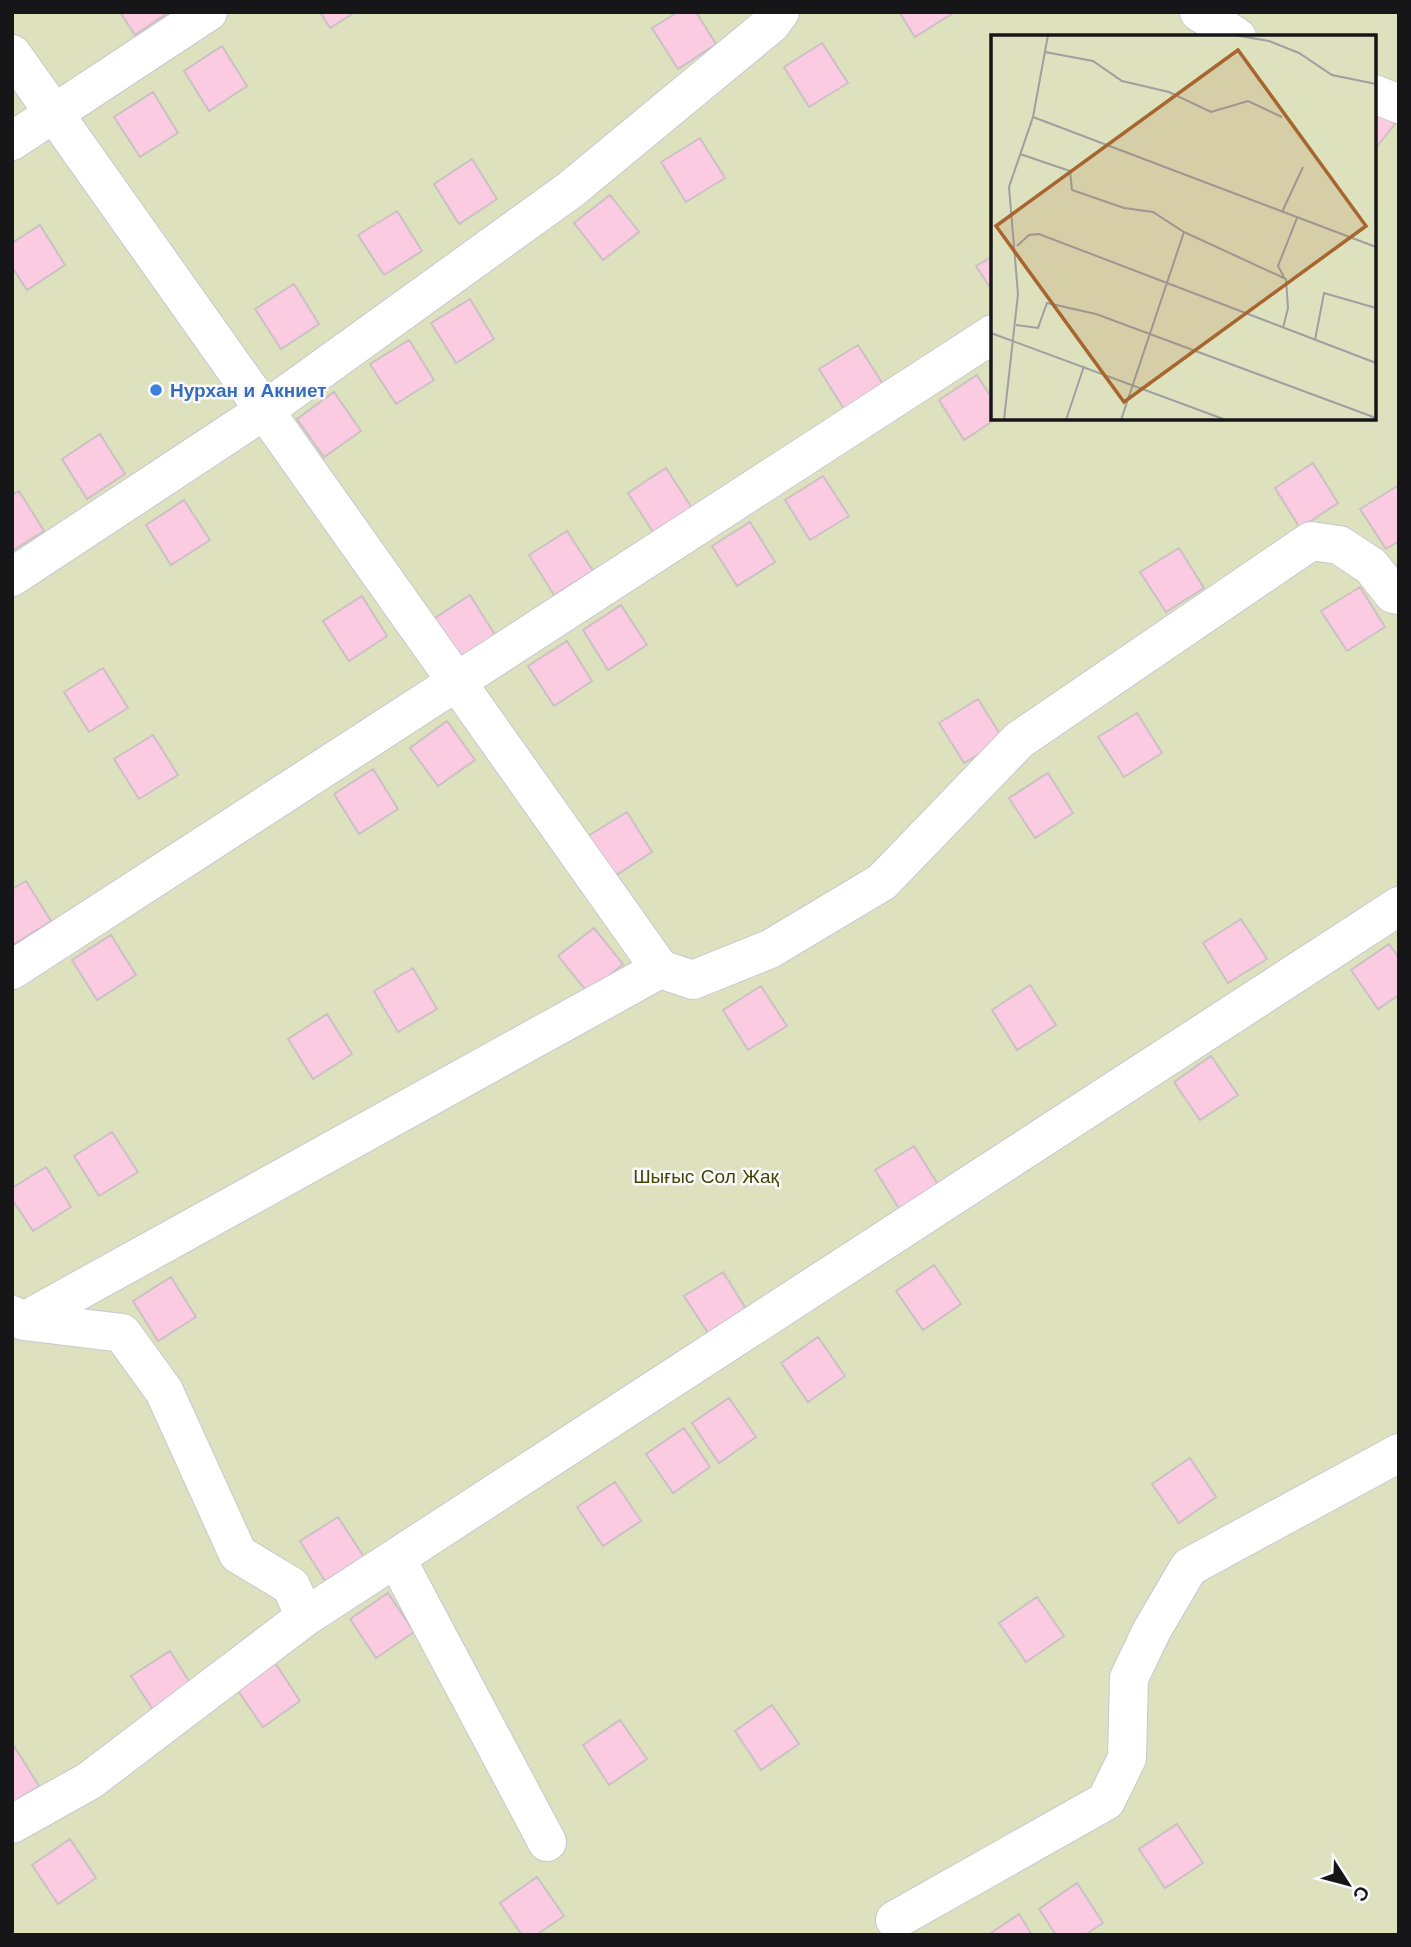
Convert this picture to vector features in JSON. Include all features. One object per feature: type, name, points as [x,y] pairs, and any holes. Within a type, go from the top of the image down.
[{"type":"street","points":[[12,141],[208,12]]},
{"type":"street","points":[[12,577],[265,410],[570,190],[771,24],[780,12]]},
{"type":"street","points":[[1199,12],[1232,35]]},
{"type":"street","points":[[12,54],[660,969],[693,980],[770,949],[882,882],[1018,740],[1311,541],[1339,545],[1371,566],[1393,594],[1399,595]]},
{"type":"street","points":[[1376,95],[1399,104]]},
{"type":"street","points":[[12,970],[991,335]]},
{"type":"street","points":[[12,1824],[89,1781],[305,1617],[1399,906]]},
{"type":"street","points":[[18,1318],[660,969]]},
{"type":"street","points":[[18,1318],[122,1333],[164,1391],[238,1554],[291,1586],[305,1617]]},
{"type":"street","points":[[895,1920],[1106,1801],[1127,1758],[1129,1678],[1152,1630],[1189,1567],[1399,1453]]},
{"type":"street","points":[[396,1558],[547,1842]]},
{"type":"green space","name":"Шығыс Сол Жақ","points":[[12,12],[1399,12],[1399,1935],[12,1935]]},
{"type":"building","points":[[120,12],[169,12],[135,35]]},
{"type":"building","points":[[320,12],[355,12],[330,28]]},
{"type":"building","points":[[678,12],[696,12],[716,44],[678,69],[652,28]]},
{"type":"building","points":[[899,12],[953,12],[953,13],[915,37]]},
{"type":"building","points":[[822,43],[848,83],[809,107],[784,67]]},
{"type":"building","points":[[222,46],[247,86],[209,111],[184,71]]},
{"type":"building","points":[[153,92],[178,133],[140,157],[114,117]]},
{"type":"building","points":[[1376,110],[1395,124],[1376,148]]},
{"type":"building","points":[[700,138],[725,178],[686,202],[661,162]]},
{"type":"building","points":[[472,159],[497,199],[459,224],[434,184]]},
{"type":"building","points":[[610,195],[639,232],[603,260],[574,223]]},
{"type":"building","points":[[397,211],[422,251],[384,275],[358,235]]},
{"type":"building","points":[[40,225],[65,265],[27,290],[12,267],[12,243]]},
{"type":"building","points":[[991,257],[991,289],[976,266]]},
{"type":"building","points":[[294,284],[319,324],[281,349],[255,309]]},
{"type":"building","points":[[470,299],[494,339],[456,363],[431,323]]},
{"type":"building","points":[[409,340],[434,380],[396,404],[370,364]]},
{"type":"building","points":[[858,345],[883,384],[844,409],[819,369]]},
{"type":"building","points":[[977,375],[991,397],[991,420],[994,420],[964,440],[939,400]]},
{"type":"building","points":[[334,392],[361,431],[324,457],[297,419]]},
{"type":"building","points":[[100,434],[125,474],[87,499],[62,459]]},
{"type":"building","points":[[1313,463],[1338,503],[1300,528],[1275,488]]},
{"type":"building","points":[[666,468],[692,508],[653,532],[628,493]]},
{"type":"building","points":[[823,476],[849,516],[810,540],[785,500]]},
{"type":"building","points":[[1399,485],[1399,541],[1386,549],[1360,509]]},
{"type":"building","points":[[19,491],[44,531],[12,551],[12,495]]},
{"type":"building","points":[[184,500],[210,540],[171,565],[146,525]]},
{"type":"building","points":[[750,522],[775,562],[737,586],[712,546]]},
{"type":"building","points":[[567,531],[593,571],[554,595],[529,555]]},
{"type":"building","points":[[1179,548],[1204,588],[1166,612],[1140,572]]},
{"type":"building","points":[[1360,587],[1385,627],[1347,651],[1321,611]]},
{"type":"building","points":[[470,595],[495,635],[457,660],[432,620]]},
{"type":"building","points":[[362,596],[387,636],[349,661],[323,621]]},
{"type":"building","points":[[621,605],[647,645],[608,670],[583,630]]},
{"type":"building","points":[[567,641],[592,681],[554,706],[528,666]]},
{"type":"building","points":[[103,668],[128,708],[89,732],[64,692]]},
{"type":"building","points":[[978,699],[1003,739],[964,763],[939,723]]},
{"type":"building","points":[[1137,713],[1162,753],[1124,777],[1098,737]]},
{"type":"building","points":[[447,721],[475,760],[438,786],[410,748]]},
{"type":"building","points":[[153,735],[178,775],[139,799],[114,759]]},
{"type":"building","points":[[373,769],[398,809],[359,834],[334,794]]},
{"type":"building","points":[[1048,773],[1073,813],[1035,838],[1009,798]]},
{"type":"building","points":[[627,812],[652,852],[613,877],[588,836]]},
{"type":"building","points":[[26,881],[51,921],[13,945],[12,889]]},
{"type":"building","points":[[1241,919],[1267,959],[1228,983],[1203,943]]},
{"type":"building","points":[[594,928],[623,964],[588,993],[558,956]]},
{"type":"building","points":[[111,935],[136,975],[97,1000],[72,960]]},
{"type":"building","points":[[1389,944],[1399,958],[1399,995],[1378,1009],[1351,970]]},
{"type":"building","points":[[413,968],[437,1009],[398,1032],[374,991]]},
{"type":"building","points":[[1030,985],[1056,1025],[1017,1050],[992,1010]]},
{"type":"building","points":[[761,986],[787,1026],[748,1050],[723,1010]]},
{"type":"building","points":[[327,1014],[352,1054],[313,1079],[288,1039]]},
{"type":"building","points":[[1211,1056],[1238,1095],[1200,1120],[1174,1082]]},
{"type":"building","points":[[112,1132],[138,1172],[99,1196],[74,1156]]},
{"type":"building","points":[[914,1146],[939,1186],[900,1210],[875,1170]]},
{"type":"building","points":[[46,1167],[71,1207],[33,1231],[12,1199],[12,1188]]},
{"type":"building","points":[[934,1265],[961,1304],[923,1330],[896,1291]]},
{"type":"building","points":[[723,1272],[748,1312],[710,1336],[684,1296]]},
{"type":"building","points":[[171,1277],[196,1317],[158,1341],[133,1301]]},
{"type":"building","points":[[818,1337],[845,1376],[808,1402],[781,1363]]},
{"type":"building","points":[[729,1398],[756,1437],[719,1463],[692,1423]]},
{"type":"building","points":[[684,1428],[710,1467],[673,1493],[646,1454]]},
{"type":"building","points":[[1190,1458],[1216,1497],[1179,1523],[1152,1484]]},
{"type":"building","points":[[615,1482],[641,1521],[603,1546],[577,1507]]},
{"type":"building","points":[[338,1517],[364,1557],[325,1581],[300,1541]]},
{"type":"building","points":[[388,1593],[414,1632],[376,1658],[350,1619]]},
{"type":"building","points":[[1037,1597],[1064,1636],[1026,1662],[999,1623]]},
{"type":"building","points":[[170,1651],[195,1691],[157,1716],[131,1676]]},
{"type":"building","points":[[274,1661],[300,1701],[263,1727],[236,1688]]},
{"type":"building","points":[[772,1705],[799,1744],[761,1770],[735,1731]]},
{"type":"building","points":[[620,1720],[647,1759],[609,1785],[583,1745]]},
{"type":"building","points":[[14,1746],[39,1786],[12,1803],[12,1747]]},
{"type":"building","points":[[1177,1824],[1203,1863],[1165,1888],[1139,1849]]},
{"type":"building","points":[[70,1839],[96,1878],[58,1904],[32,1865]]},
{"type":"building","points":[[537,1877],[564,1916],[536,1935],[522,1935],[500,1903]]},
{"type":"building","points":[[1077,1883],[1103,1923],[1085,1935],[1056,1935],[1039,1909]]},
{"type":"building","points":[[1019,1914],[1032,1935],[988,1935]]},
{"type":"place","name":"Нурхан и Акниет","points":[[156,390]]}]
